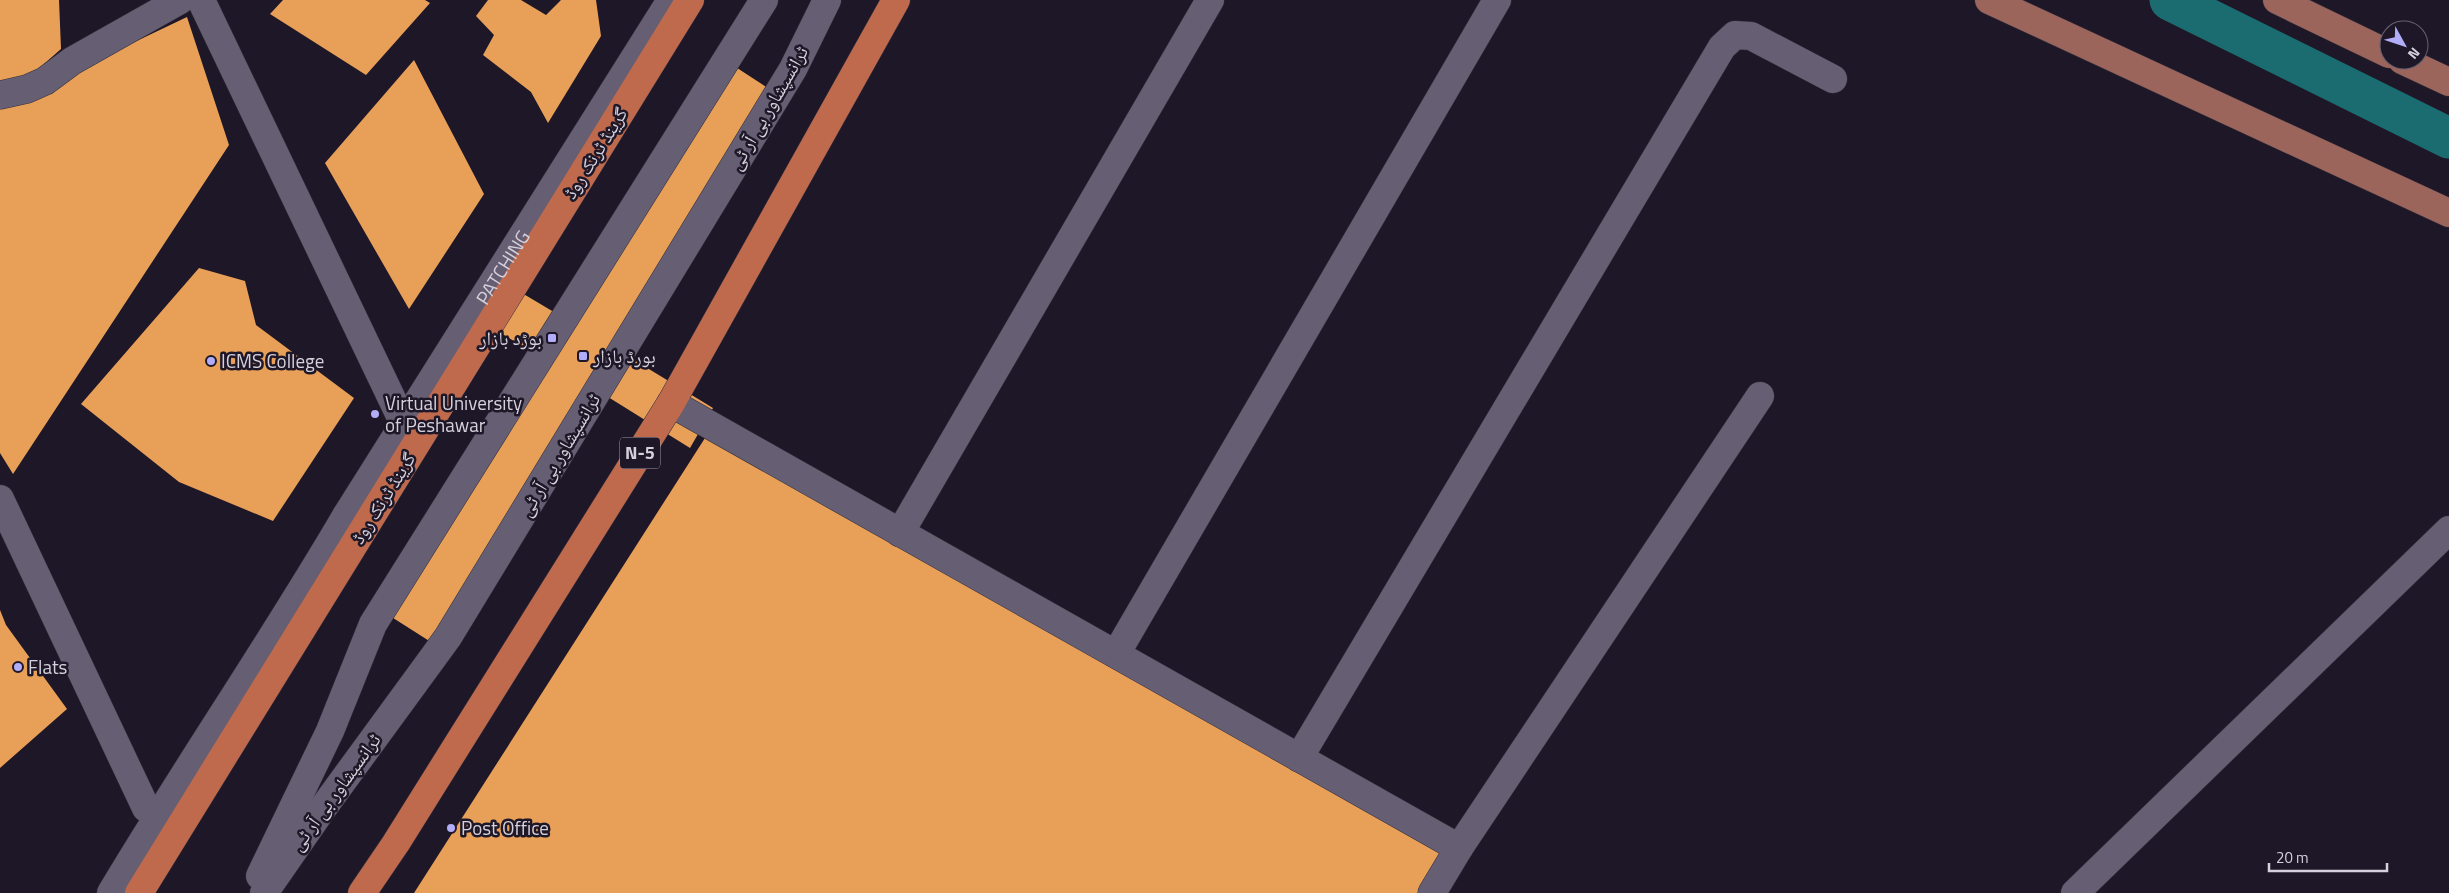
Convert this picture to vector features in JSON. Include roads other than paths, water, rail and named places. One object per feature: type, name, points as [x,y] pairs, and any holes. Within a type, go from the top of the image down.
[{"type":"highway","name":"گرینڈ ٹرنک روڈ","points":[[139,893],[355,523],[690,0]]},
{"type":"highway","name":"N-5","points":[[362,893],[396,843],[671,404],[896,0]]},
{"type":"main road","points":[[1989,0],[2449,214]]},
{"type":"main road","points":[[2277,0],[2379,49]]},
{"type":"main road","points":[[2423,70],[2449,82]]},
{"type":"street","points":[[0,96],[27,90],[46,81],[72,61],[180,0]]},
{"type":"street","points":[[201,0],[404,424]]},
{"type":"street","name":"PATCHING","points":[[111,893],[154,821],[303,590],[355,523],[404,424],[671,0]]},
{"type":"street","name":"ٹرانسپشاور بی آر ٹی","points":[[251,893],[330,731],[373,624],[764,0]]},
{"type":"street","name":"ٹرانسپشاور بی آر ٹی","points":[[264,893],[323,808],[448,638],[793,69],[827,0]]},
{"type":"street","points":[[900,532],[1210,0]]},
{"type":"street","points":[[1116,654],[1497,0]]},
{"type":"street","points":[[1299,758],[1722,47],[1735,35],[1751,36],[1833,80]]},
{"type":"street","points":[[1432,893],[1459,848],[1760,396]]},
{"type":"street","points":[[671,404],[1459,848]]},
{"type":"street","points":[[0,499],[146,808]]},
{"type":"street","points":[[2075,893],[2449,530]]},
{"type":"waterway","points":[[2170,0],[2449,138]]},
{"type":"place","name":"بوڑد بازار","points":[[552,338]]},
{"type":"place","name":"بورڈ بازار","points":[[583,356]]},
{"type":"place","name":"ICMS College","points":[[211,361]]},
{"type":"place","name":"Virtual University of Peshawar","points":[[375,414]]},
{"type":"place","name":"Flats","points":[[18,667]]},
{"type":"place","name":"Post Office","points":[[451,828]]}]
